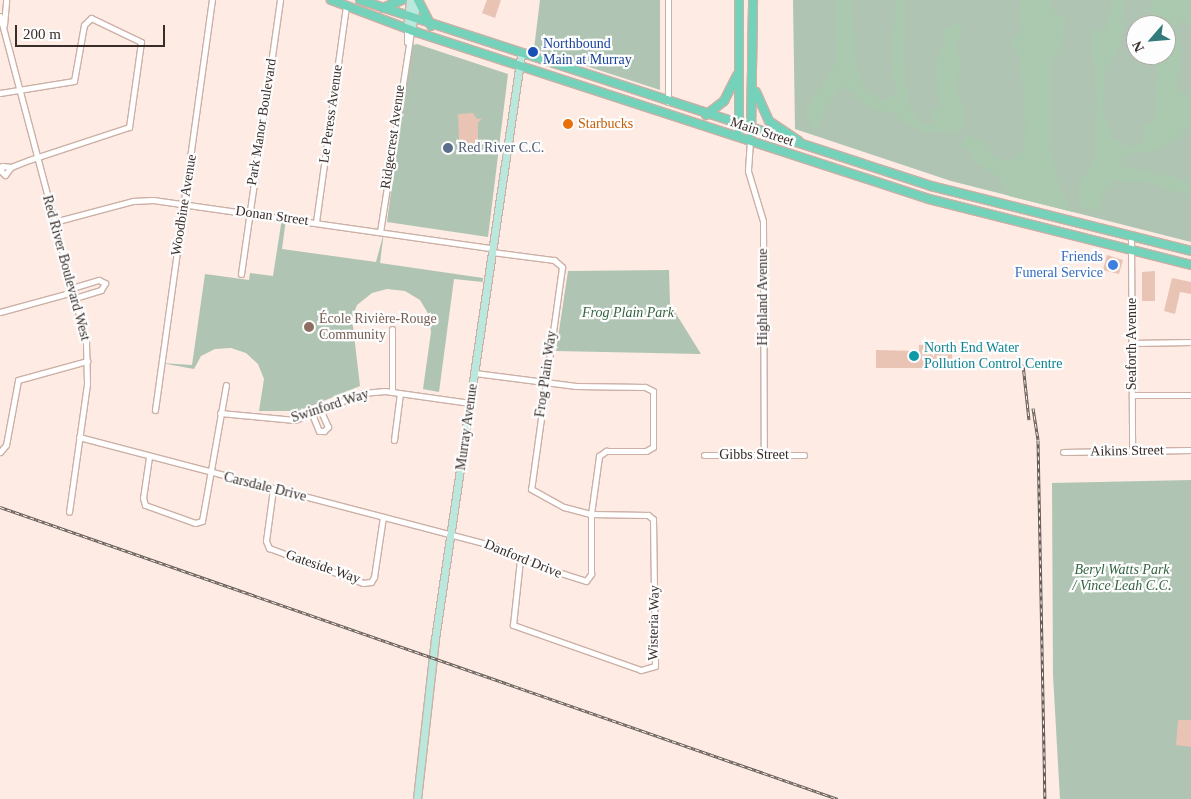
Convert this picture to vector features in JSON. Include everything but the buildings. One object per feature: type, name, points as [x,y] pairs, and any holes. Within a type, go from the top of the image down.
[{"type":"main road","name":"Main Street","points":[[331,0],[409,30],[929,199],[1191,266]]},
{"type":"main road","name":"Main Street","points":[[360,0],[431,26],[751,130],[931,186],[1191,251]]},
{"type":"main road","points":[[383,8],[402,0]]},
{"type":"main road","points":[[418,0],[431,26]]},
{"type":"main road","points":[[738,0],[738,138]]},
{"type":"main road","points":[[750,141],[754,78],[753,0]]},
{"type":"main road","points":[[706,115],[724,101],[739,71]]},
{"type":"main road","points":[[754,78],[758,100],[769,121],[809,147]]},
{"type":"street","name":"Red River Boulevard West","points":[[3,28],[6,0]]},
{"type":"street","name":"Woodbine Avenue","points":[[155,410],[212,0]]},
{"type":"street","name":"Park Manor Boulevard","points":[[241,274],[280,0]]},
{"type":"street","name":"Ridgecrest Avenue","points":[[410,0],[411,19]]},
{"type":"street","name":"Ridgecrest Avenue","points":[[380,232],[407,42],[411,19],[418,0]]},
{"type":"street","points":[[668,0],[668,102]]},
{"type":"street","name":"Le Peress Avenue","points":[[316,222],[346,7]]},
{"type":"street","name":"Red River Boulevard West","points":[[0,16],[18,91],[73,293],[87,361],[80,437],[69,512]]},
{"type":"street","points":[[0,92],[18,91],[74,81],[84,25],[91,18],[141,42],[129,127],[11,167]]},
{"type":"street","name":"Murray Avenue","points":[[418,799],[451,534],[521,55]]},
{"type":"street","name":"Highland Avenue","points":[[750,141],[748,171],[763,221],[764,454]]},
{"type":"street","name":"Donan Street","points":[[54,222],[133,201],[185,204],[316,222],[492,250]]},
{"type":"street","name":"Seaforth Avenue","points":[[1131,236],[1132,451]]},
{"type":"street","name":"Frog Plain Way","points":[[492,250],[554,260],[562,267],[531,489],[564,507],[591,514]]},
{"type":"street","points":[[0,312],[73,293],[101,290],[105,283],[98,280],[73,293]]},
{"type":"street","points":[[392,329],[392,392]]},
{"type":"street","points":[[1132,343],[1191,342]]},
{"type":"street","points":[[0,452],[6,444],[18,380],[87,361]]},
{"type":"street","points":[[475,373],[545,382],[646,387],[653,391],[653,447],[646,451],[601,453],[591,514]]},
{"type":"street","points":[[149,457],[145,505],[195,523],[204,518],[226,385]]},
{"type":"street","name":"Swinford Way","points":[[220,413],[285,421],[312,414],[363,393],[392,392],[470,403]]},
{"type":"street","points":[[394,440],[400,394]]},
{"type":"street","points":[[1132,396],[1191,395]]},
{"type":"street","points":[[312,414],[319,431],[324,431],[328,427],[321,410]]},
{"type":"street","name":"Carsdale Drive","points":[[80,437],[149,457],[451,534]]},
{"type":"street","name":"Aikins Street","points":[[1063,452],[1191,450]]},
{"type":"street","name":"Gibbs Street","points":[[704,455],[804,455]]},
{"type":"street","name":"Gateside Way","points":[[273,489],[266,541],[269,548],[363,583],[371,582],[374,577],[383,517]]},
{"type":"street","name":"Wisteria Way","points":[[520,560],[513,625],[641,670],[652,669],[656,662],[653,519],[648,515],[591,514]]},
{"type":"street","name":"Danford Drive","points":[[451,534],[495,546],[520,560],[586,581],[591,574],[591,514]]},
{"type":"green space","points":[[540,0],[660,0],[660,90],[534,49]]},
{"type":"green space","points":[[793,0],[1191,0],[1191,242],[951,181],[795,129]]},
{"type":"green space","points":[[835,0],[852,0],[855,59],[863,86],[881,102],[898,92],[892,74],[895,0],[906,0],[903,54],[908,105],[925,125],[933,124],[933,109],[939,108],[936,63],[942,50],[944,29],[963,22],[956,47],[960,59],[957,93],[965,114],[963,129],[951,135],[945,131],[926,133],[906,124],[893,112],[870,109],[843,85],[829,102],[817,129],[811,126],[805,112],[836,63]]},
{"type":"green space","points":[[1020,0],[1049,0],[1054,13],[1065,18],[1061,50],[1050,62],[1050,149],[1060,187],[1073,212],[1009,196],[998,176],[974,162],[970,153],[960,146],[966,135],[983,142],[993,157],[1010,162],[1023,150],[1026,128],[1020,57],[1011,41],[1022,31]]},
{"type":"green space","points":[[1113,0],[1123,0],[1121,45],[1105,69],[1103,111],[1113,139],[1129,147],[1143,143],[1145,125],[1154,121],[1158,73],[1156,65],[1176,65],[1176,33],[1181,49],[1177,88],[1191,100],[1191,122],[1174,141],[1154,151],[1130,153],[1120,162],[1125,167],[1175,177],[1188,183],[1191,189],[1185,194],[1144,182],[1113,181],[1103,192],[1100,211],[1082,208],[1079,199],[1080,183],[1094,162],[1097,95],[1091,38],[1095,31],[1106,29]]},
{"type":"green space","points":[[1152,0],[1191,0],[1191,25],[1183,21],[1176,26],[1176,15],[1151,15]]},
{"type":"green space","name":"Red River C.C.","points":[[417,44],[508,74],[488,237],[387,222],[407,67],[413,45]]},
{"type":"green space","points":[[282,218],[286,219],[282,249],[376,262],[384,232],[380,263],[483,278],[483,282],[454,279],[439,392],[423,389],[431,332],[429,315],[420,300],[405,291],[387,289],[372,293],[357,305],[352,318],[360,386],[299,411],[259,411],[264,379],[258,364],[246,353],[231,348],[215,349],[201,356],[194,369],[161,363],[192,365],[205,274],[249,280],[250,273],[273,276]]},
{"type":"green space","name":"Frog Plain Park","points":[[669,270],[670,304],[701,354],[556,351],[568,271]]},
{"type":"green space","name":"Beryl Watts Park / Vince Leah C.C.","points":[[1191,480],[1191,799],[1060,799],[1053,675],[1052,483]]},
{"type":"railway","points":[[1023,364],[1029,420]]},
{"type":"railway","points":[[1033,408],[1038,440],[1045,799]]},
{"type":"railway","points":[[0,507],[838,799]]},
{"type":"place","name":"Northbound Main at Murray","points":[[533,52]]},
{"type":"place","name":"Starbucks","points":[[568,124]]},
{"type":"place","name":"Red River C.C.","points":[[448,148]]},
{"type":"place","name":"Friends Funeral Service","points":[[1113,265]]},
{"type":"place","name":"École Rivière-Rouge Community","points":[[309,327]]},
{"type":"place","name":"North End Water Pollution Control Centre","points":[[914,356]]}]
